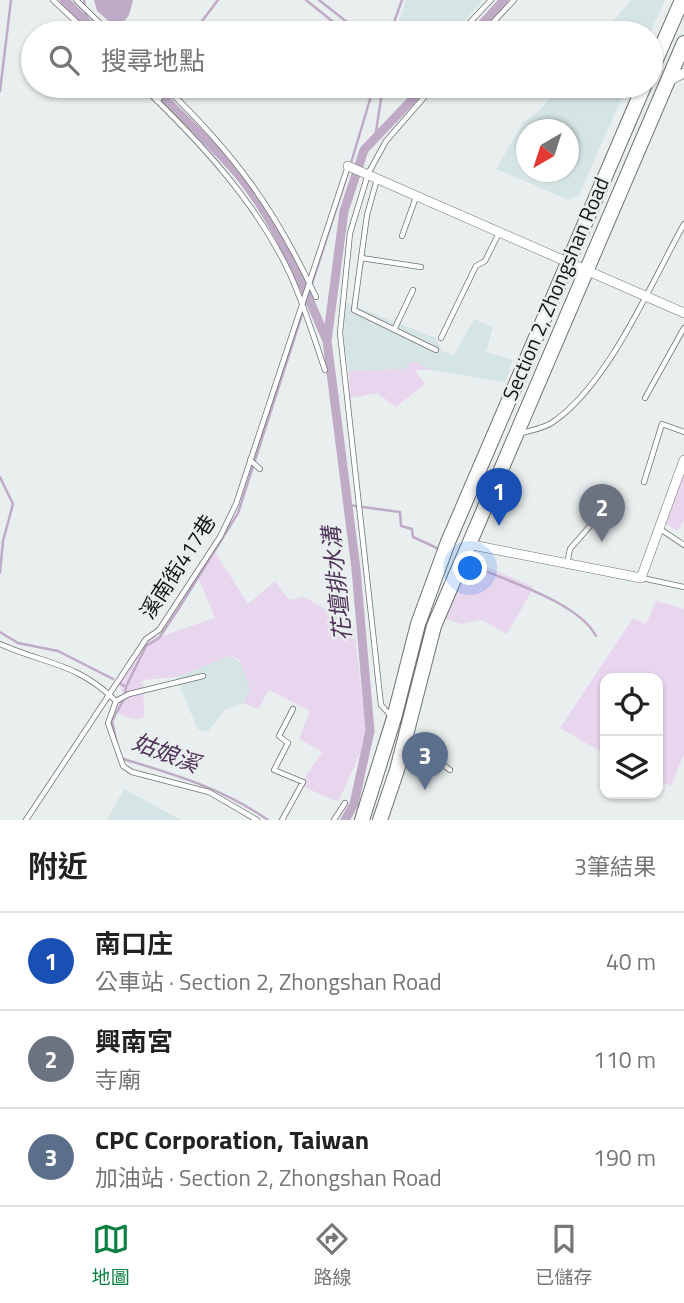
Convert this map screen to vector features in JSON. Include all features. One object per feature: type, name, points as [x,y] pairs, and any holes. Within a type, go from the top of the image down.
[{"type":"main road","points":[[663,44],[682,0]]},
{"type":"main road","name":"Section 2, Zhongshan Road","points":[[663,90],[684,43]]},
{"type":"main road","name":"Section 2, Zhongshan Road","points":[[405,737],[430,637],[466,548],[518,434],[640,98]]},
{"type":"main road","name":"Section 2, Zhongshan Road","points":[[394,718],[410,648],[442,557],[474,481],[659,98]]},
{"type":"main road","points":[[474,481],[496,487]]},
{"type":"main road","points":[[362,820],[394,718]]},
{"type":"main road","points":[[386,818],[405,737]]},
{"type":"street","points":[[667,82],[684,73]]},
{"type":"street","points":[[348,166],[684,313]]},
{"type":"street","points":[[466,548],[641,578],[684,460]]},
{"type":"lane","points":[[53,0],[75,21]]},
{"type":"lane","points":[[76,0],[98,21]]},
{"type":"lane","points":[[471,21],[491,0]]},
{"type":"lane","points":[[494,21],[514,0]]},
{"type":"lane","points":[[155,98],[207,151],[237,188],[283,262],[325,370]]},
{"type":"lane","points":[[177,98],[227,149],[264,200],[316,298]]},
{"type":"lane","points":[[394,718],[381,705],[340,332],[350,233],[386,141],[423,98]]},
{"type":"lane","name":"溪南街417巷","points":[[26,820],[146,639],[159,630],[220,537],[236,504],[348,166]]},
{"type":"lane","points":[[373,176],[354,310],[436,350]]},
{"type":"lane","points":[[402,236],[417,196]]},
{"type":"lane","points":[[518,434],[552,423],[586,392],[606,364],[684,224]]},
{"type":"lane","points":[[441,338],[476,267],[485,261],[499,233]]},
{"type":"lane","points":[[361,258],[421,267]]},
{"type":"lane","points":[[394,330],[414,290]]},
{"type":"lane","points":[[645,398],[684,328]]},
{"type":"lane","points":[[643,482],[663,424],[684,432]]},
{"type":"lane","points":[[250,460],[260,469]]},
{"type":"lane","points":[[566,564],[570,550],[610,503]]},
{"type":"lane","points":[[659,529],[684,545]]},
{"type":"lane","points":[[641,578],[684,587]]},
{"type":"lane","points":[[0,645],[53,660],[99,683],[116,701]]},
{"type":"lane","points":[[203,676],[129,694],[116,701],[108,723],[123,766],[132,772],[209,792],[257,820]]},
{"type":"lane","points":[[282,820],[303,782],[274,770],[288,743],[279,736],[293,709]]},
{"type":"lane","points":[[405,737],[450,770]]},
{"type":"lane","points":[[334,820],[345,803]]},
{"type":"shaded area","points":[[94,0],[133,0],[124,21],[109,21],[97,11]]},
{"type":"shaded area","points":[[406,0],[483,0],[464,21],[399,21]]},
{"type":"shaded area","points":[[631,0],[665,0],[655,21],[613,21]]},
{"type":"shaded area","points":[[550,98],[622,98],[579,195],[569,200],[527,182],[579,182],[579,119],[528,119]]},
{"type":"shaded area","points":[[516,135],[516,177],[496,169]]},
{"type":"shaded area","points":[[345,302],[436,338],[442,351],[454,355],[474,319],[493,327],[486,352],[513,360],[505,382],[432,370],[413,361],[404,369],[349,371],[344,343]]},
{"type":"shaded area","points":[[413,361],[432,370],[415,370],[425,384],[396,407],[377,393],[350,398],[349,371],[404,369]]},
{"type":"shaded area","points":[[684,470],[684,520],[677,531],[665,523]]},
{"type":"shaded area","points":[[471,550],[481,554],[480,564],[534,587],[507,634],[482,620],[461,624],[446,619]]},
{"type":"shaded area","points":[[215,552],[248,604],[275,581],[289,600],[304,597],[354,625],[366,733],[362,750],[338,802],[304,787],[304,779],[322,752],[299,739],[310,711],[269,690],[258,709],[243,703],[250,689],[239,659],[230,656],[176,677],[143,680],[144,717],[140,719],[132,719],[112,709],[123,694],[118,681],[150,635],[159,637],[215,618],[198,577]]},
{"type":"shaded area","points":[[656,601],[684,609],[684,754],[671,786],[663,782],[663,673],[600,673],[600,751],[560,728],[633,618],[646,624]]},
{"type":"shaded area","points":[[230,656],[244,665],[250,689],[243,703],[225,710],[208,731],[198,730],[176,677]]},
{"type":"shaded area","points":[[124,789],[181,820],[107,820]]},
{"type":"waterway","points":[[0,91],[11,0]]},
{"type":"waterway","name":"花壇排水溝","points":[[64,0],[86,21]]},
{"type":"waterway","points":[[84,0],[87,21]]},
{"type":"waterway","points":[[202,21],[218,0]]},
{"type":"waterway","points":[[306,0],[332,21]]},
{"type":"waterway","points":[[319,0],[346,21]]},
{"type":"waterway","points":[[394,21],[402,0]]},
{"type":"waterway","name":"花壇排水溝","points":[[485,21],[504,0]]},
{"type":"waterway","name":"花壇排水溝","points":[[163,98],[238,174],[265,212],[288,254],[327,341]]},
{"type":"waterway","points":[[351,163],[370,98]]},
{"type":"waterway","points":[[375,138],[381,98]]},
{"type":"waterway","name":"花壇排水溝","points":[[345,820],[354,804],[370,731],[356,569],[327,341],[344,211],[364,150],[414,98]]},
{"type":"waterway","points":[[126,687],[146,646],[159,638],[238,513],[349,169]]},
{"type":"waterway","points":[[0,477],[13,504],[3,541],[0,573]]},
{"type":"waterway","points":[[348,505],[400,512],[401,526],[412,529],[413,537],[439,549]]},
{"type":"waterway","points":[[467,563],[557,602],[587,624],[596,636]]},
{"type":"waterway","name":"姑娘溪","points":[[0,632],[18,643],[58,651],[113,679]]},
{"type":"waterway","name":"姑娘溪","points":[[117,744],[112,721],[125,697],[126,687],[121,684]]},
{"type":"waterway","name":"姑娘溪","points":[[120,758],[215,791],[268,820]]},
{"type":"place","name":"南口庄","points":[[499,526]]},
{"type":"place","name":"興南宮","points":[[602,542]]},
{"type":"place","name":"CPC Corporation, Taiwan","points":[[425,790]]}]
